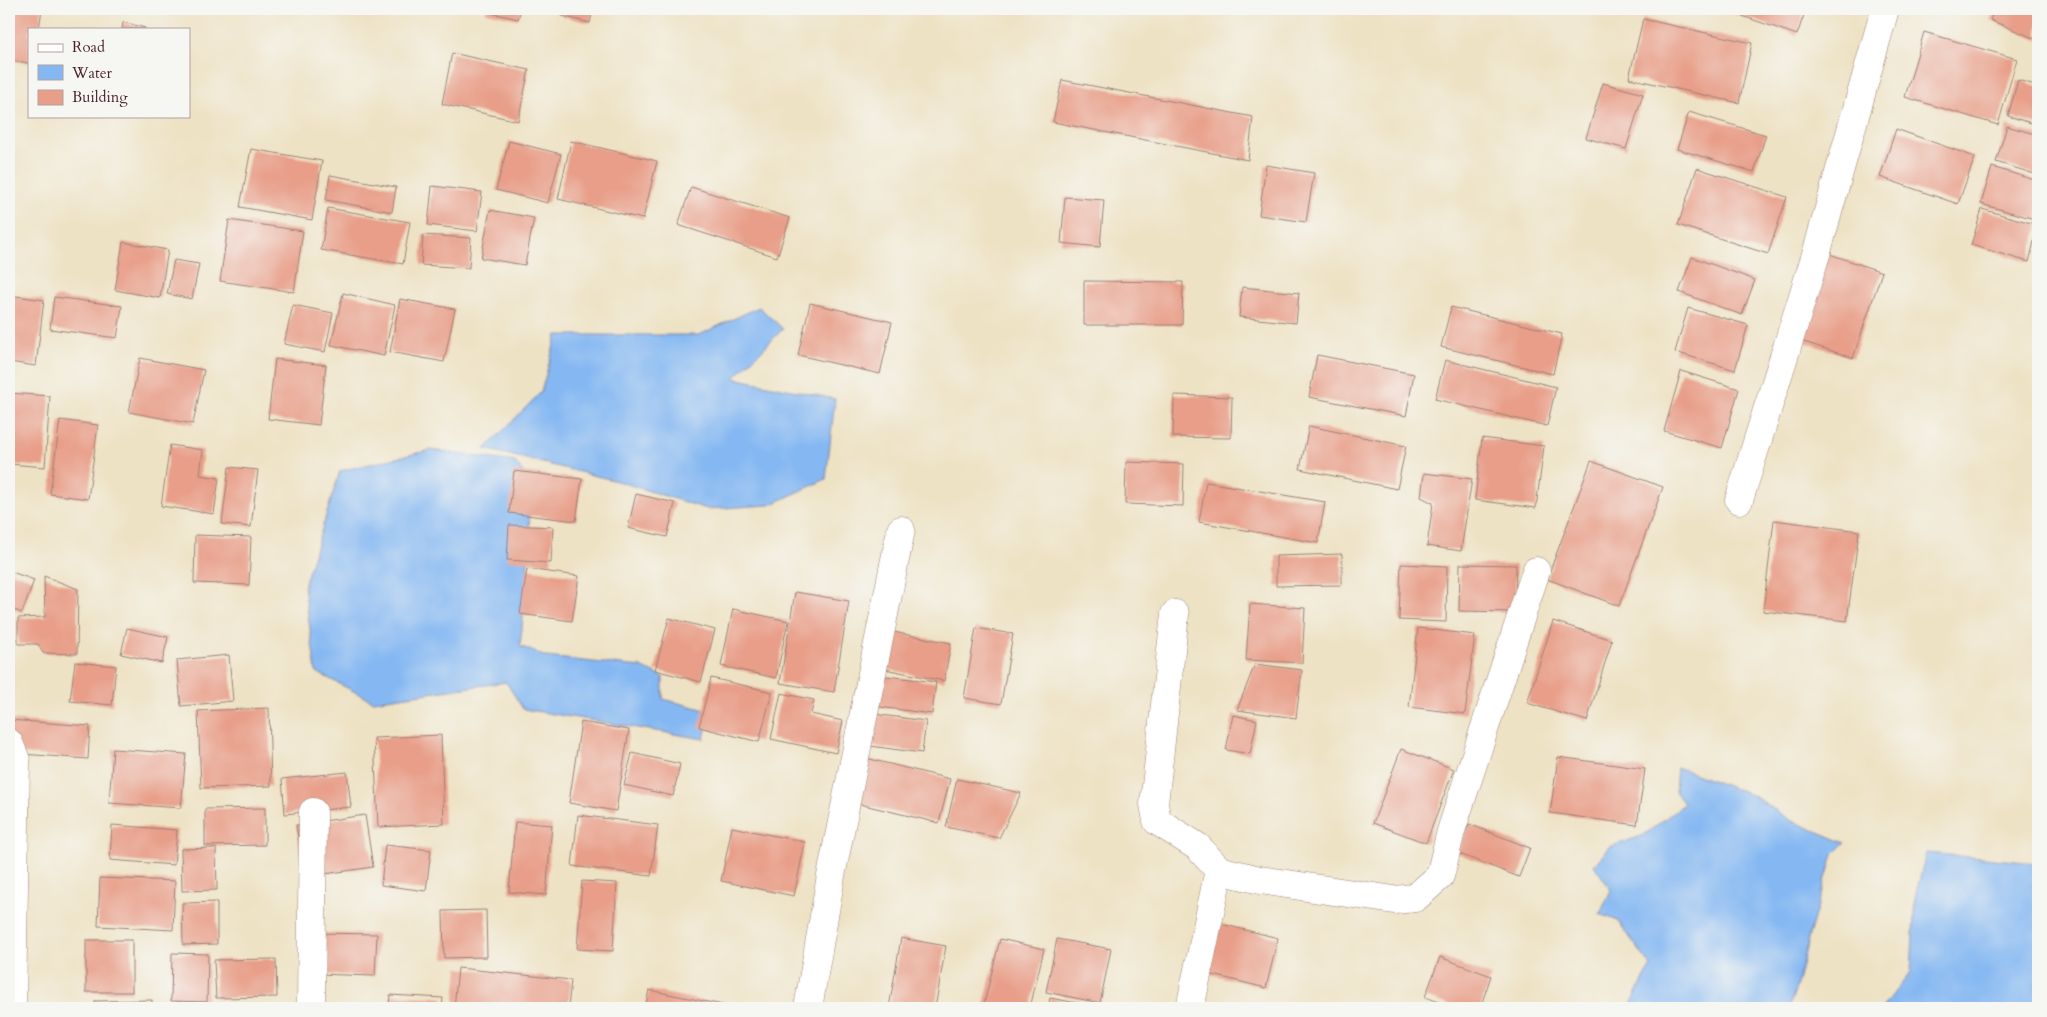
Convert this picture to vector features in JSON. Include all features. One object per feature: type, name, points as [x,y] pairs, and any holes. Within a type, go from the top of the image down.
[{"type":"street","points":[[1739,500],[1817,251],[1885,9]]},
{"type":"street","points":[[808,1008],[831,876],[901,530]]},
{"type":"street","points":[[1175,614],[1154,804],[1157,821],[1198,847],[1219,870],[1260,880],[1394,900],[1416,898],[1440,876],[1451,831],[1536,571]]},
{"type":"street","points":[[9,743],[16,760],[12,1008]]},
{"type":"street","points":[[310,1008],[313,812]]},
{"type":"street","points":[[1190,1008],[1219,870]]},
{"type":"water","points":[[759,307],[783,329],[734,378],[835,399],[826,479],[770,505],[707,509],[617,481],[485,449],[541,392],[557,335],[699,335]]},
{"type":"water","points":[[431,450],[515,462],[531,482],[527,580],[520,646],[546,657],[641,667],[663,677],[663,699],[710,711],[704,739],[523,709],[506,682],[373,701],[316,672],[304,586],[340,471]]},
{"type":"water","points":[[1677,767],[1754,796],[1790,820],[1845,843],[1833,855],[1789,1008],[1629,1008],[1651,966],[1618,921],[1600,914],[1611,890],[1594,865],[1610,847],[1644,835],[1684,804],[1675,791]]},
{"type":"water","points":[[1926,853],[2038,863],[2038,1008],[1882,1008],[1911,972],[1915,898]]},
{"type":"building","points":[[9,9],[42,9],[39,28],[28,28],[28,63],[9,60]]},
{"type":"building","points":[[486,9],[521,9],[518,19],[486,12]]},
{"type":"building","points":[[564,9],[593,9],[590,23],[562,16]]},
{"type":"building","points":[[1722,9],[1806,9],[1797,35]]},
{"type":"building","points":[[1995,9],[2038,9],[2038,40],[1990,20]]},
{"type":"building","points":[[1643,19],[1752,43],[1739,103],[1629,78]]},
{"type":"building","points":[[123,22],[145,28],[122,28]]},
{"type":"building","points":[[1924,32],[2017,59],[1998,125],[1905,97]]},
{"type":"building","points":[[452,53],[529,70],[518,121],[442,104]]},
{"type":"building","points":[[1062,80],[1253,117],[1248,160],[1053,122]]},
{"type":"building","points":[[2018,80],[2038,86],[2038,125],[2008,116]]},
{"type":"building","points":[[1603,83],[1643,94],[1626,149],[1586,138]]},
{"type":"building","points":[[1689,112],[1766,135],[1754,172],[1677,149]]},
{"type":"building","points":[[2007,126],[2038,135],[2038,175],[1996,162]]},
{"type":"building","points":[[1896,129],[1975,157],[1958,204],[1880,177]]},
{"type":"building","points":[[509,141],[561,154],[548,203],[496,190]]},
{"type":"building","points":[[571,141],[657,161],[643,219],[558,199]]},
{"type":"building","points":[[251,149],[322,161],[312,220],[240,207]]},
{"type":"building","points":[[1266,165],[1314,173],[1306,222],[1259,215]]},
{"type":"building","points":[[1992,167],[2038,181],[2038,220],[1981,204]]},
{"type":"building","points":[[1697,168],[1787,197],[1768,254],[1678,225]]},
{"type":"building","points":[[330,175],[396,187],[392,212],[326,200]]},
{"type":"building","points":[[432,186],[482,192],[477,231],[428,225]]},
{"type":"building","points":[[691,187],[790,218],[777,257],[678,225]]},
{"type":"building","points":[[1065,197],[1104,200],[1100,247],[1061,243]]},
{"type":"building","points":[[328,208],[410,222],[403,264],[321,250]]},
{"type":"building","points":[[1982,209],[2038,225],[2029,262],[1971,245]]},
{"type":"building","points":[[490,210],[534,218],[525,265],[481,258]]},
{"type":"building","points":[[229,220],[303,231],[294,292],[220,281]]},
{"type":"building","points":[[423,235],[471,238],[469,268],[421,265]]},
{"type":"building","points":[[123,242],[168,250],[160,298],[115,290]]},
{"type":"building","points":[[1824,252],[1882,272],[1853,358],[1795,339]]},
{"type":"building","points":[[1692,257],[1755,280],[1742,315],[1679,292]]},
{"type":"building","points":[[174,260],[199,264],[192,299],[167,294]]},
{"type":"building","points":[[1084,281],[1183,282],[1182,325],[1084,325]]},
{"type":"building","points":[[1242,287],[1299,293],[1296,323],[1239,317]]},
{"type":"building","points":[[343,293],[395,305],[384,356],[331,345]]},
{"type":"building","points":[[9,295],[44,300],[36,366],[9,362]]},
{"type":"building","points":[[54,297],[122,306],[117,338],[50,329]]},
{"type":"building","points":[[400,299],[455,309],[444,362],[390,352]]},
{"type":"building","points":[[810,303],[892,322],[880,374],[798,355]]},
{"type":"building","points":[[293,305],[333,313],[325,352],[284,344]]},
{"type":"building","points":[[1451,307],[1562,334],[1553,374],[1441,347]]},
{"type":"building","points":[[1688,308],[1748,325],[1735,370],[1675,352]]},
{"type":"building","points":[[1317,355],[1414,374],[1406,416],[1309,397]]},
{"type":"building","points":[[140,358],[204,370],[193,424],[129,412]]},
{"type":"building","points":[[275,359],[326,365],[319,425],[268,419]]},
{"type":"building","points":[[1445,360],[1556,387],[1547,426],[1435,399]]},
{"type":"building","points":[[1681,371],[1739,389],[1722,448],[1664,431]]},
{"type":"building","points":[[9,393],[50,396],[45,467],[9,464]]},
{"type":"building","points":[[1174,395],[1232,397],[1231,438],[1173,437]]},
{"type":"building","points":[[60,420],[98,425],[88,499],[50,494]]},
{"type":"building","points":[[1309,426],[1406,446],[1397,489],[1300,469]]},
{"type":"building","points":[[1482,438],[1544,446],[1536,508],[1475,500]]},
{"type":"building","points":[[170,445],[203,450],[200,475],[219,478],[214,514],[161,506]]},
{"type":"building","points":[[1591,461],[1663,487],[1619,606],[1547,579]]},
{"type":"building","points":[[1126,462],[1184,464],[1183,506],[1125,504]]},
{"type":"building","points":[[229,467],[258,470],[251,527],[222,524]]},
{"type":"building","points":[[514,471],[582,479],[576,521],[509,513]]},
{"type":"building","points":[[1424,473],[1472,479],[1461,551],[1427,546],[1433,503],[1421,497]]},
{"type":"building","points":[[1206,482],[1325,502],[1318,543],[1199,522]]},
{"type":"building","points":[[636,494],[675,503],[667,537],[628,528]]},
{"type":"building","points":[[1774,520],[1859,531],[1847,621],[1763,611]]},
{"type":"building","points":[[509,525],[553,527],[551,563],[507,560]]},
{"type":"building","points":[[195,535],[251,537],[249,585],[194,583]]},
{"type":"building","points":[[1342,554],[1342,585],[1276,586],[1276,556]]},
{"type":"building","points":[[1401,564],[1447,566],[1446,622],[1399,620]]},
{"type":"building","points":[[1460,564],[1516,565],[1515,612],[1459,611]]},
{"type":"building","points":[[527,569],[579,576],[572,621],[520,614]]},
{"type":"building","points":[[9,571],[34,580],[22,613],[9,608]]},
{"type":"building","points":[[44,576],[78,589],[77,654],[43,653],[38,644],[18,644],[18,618],[45,617]]},
{"type":"building","points":[[795,592],[849,601],[834,692],[780,683]]},
{"type":"building","points":[[1250,604],[1305,608],[1302,663],[1246,660]]},
{"type":"building","points":[[733,609],[788,621],[776,678],[721,666]]},
{"type":"building","points":[[669,618],[715,630],[701,682],[655,670]]},
{"type":"building","points":[[1553,621],[1612,640],[1587,721],[1527,703]]},
{"type":"building","points":[[127,628],[168,637],[162,663],[121,654]]},
{"type":"building","points":[[976,628],[1013,634],[1001,704],[964,698]]},
{"type":"building","points":[[1418,628],[1475,635],[1465,714],[1409,707]]},
{"type":"building","points":[[888,631],[951,643],[944,681],[880,668]]},
{"type":"building","points":[[229,655],[233,701],[181,706],[177,660]]},
{"type":"building","points":[[75,662],[116,666],[112,705],[70,701]]},
{"type":"building","points":[[1255,664],[1302,670],[1296,718],[1237,710]]},
{"type":"building","points":[[869,674],[936,682],[932,714],[865,705]]},
{"type":"building","points":[[711,678],[772,692],[759,742],[699,727]]},
{"type":"building","points":[[781,693],[814,700],[811,714],[843,721],[836,753],[771,739]]},
{"type":"building","points":[[269,708],[271,786],[201,788],[198,711]]},
{"type":"building","points":[[859,712],[926,721],[922,753],[855,744]]},
{"type":"building","points":[[1233,715],[1257,720],[1250,754],[1226,750]]},
{"type":"building","points":[[9,720],[90,726],[88,759],[9,753]]},
{"type":"building","points":[[581,722],[629,730],[616,811],[569,803]]},
{"type":"building","points":[[441,735],[444,824],[378,827],[374,738]]},
{"type":"building","points":[[113,749],[186,754],[181,808],[109,803]]},
{"type":"building","points":[[1401,749],[1454,769],[1426,843],[1373,823]]},
{"type":"building","points":[[632,753],[680,764],[673,796],[624,785]]},
{"type":"building","points":[[862,757],[950,779],[939,823],[851,802]]},
{"type":"building","points":[[1558,757],[1645,769],[1637,825],[1550,813]]},
{"type":"building","points":[[347,772],[351,807],[285,814],[282,779]]},
{"type":"building","points":[[957,779],[1021,793],[999,838],[946,827]]},
{"type":"building","points":[[265,808],[265,845],[205,846],[205,809]]},
{"type":"building","points":[[365,815],[373,867],[304,877],[296,825]]},
{"type":"building","points":[[578,815],[658,825],[651,876],[572,866]]},
{"type":"building","points":[[515,822],[552,825],[546,895],[509,892]]},
{"type":"building","points":[[1469,824],[1530,848],[1519,877],[1457,853]]},
{"type":"building","points":[[112,825],[177,830],[174,865],[110,860]]},
{"type":"building","points":[[732,827],[805,842],[794,896],[721,881]]},
{"type":"building","points":[[385,845],[431,850],[426,891],[381,885]]},
{"type":"building","points":[[216,848],[217,890],[182,891],[181,849]]},
{"type":"building","points":[[100,878],[175,881],[173,930],[98,926]]},
{"type":"building","points":[[582,881],[617,883],[613,951],[577,949]]},
{"type":"building","points":[[217,902],[217,944],[183,945],[182,903]]},
{"type":"building","points":[[486,910],[487,957],[444,958],[443,911]]},
{"type":"building","points":[[1213,922],[1278,938],[1266,988],[1201,972]]},
{"type":"building","points":[[316,933],[377,934],[375,976],[315,974]]},
{"type":"building","points":[[901,938],[946,946],[935,1008],[889,1008]]},
{"type":"building","points":[[1000,939],[1044,949],[1030,1008],[983,1008]]},
{"type":"building","points":[[1057,939],[1111,949],[1100,1003],[1046,992]]},
{"type":"building","points":[[86,940],[132,940],[132,992],[86,992]]},
{"type":"building","points":[[172,953],[208,954],[207,1002],[171,1001]]},
{"type":"building","points":[[1440,957],[1491,976],[1480,1008],[1457,1008],[1425,997]]},
{"type":"building","points":[[276,959],[277,997],[216,998],[214,960]]},
{"type":"building","points":[[458,968],[571,980],[568,1008],[454,1008]]},
{"type":"building","points":[[649,990],[733,1007],[733,1008],[645,1008]]},
{"type":"building","points":[[390,995],[443,998],[442,1008],[389,1008]]},
{"type":"building","points":[[1050,998],[1100,1007],[1100,1008],[1048,1008]]},
{"type":"building","points":[[152,1000],[152,1008],[95,1008],[95,1001]]}]
